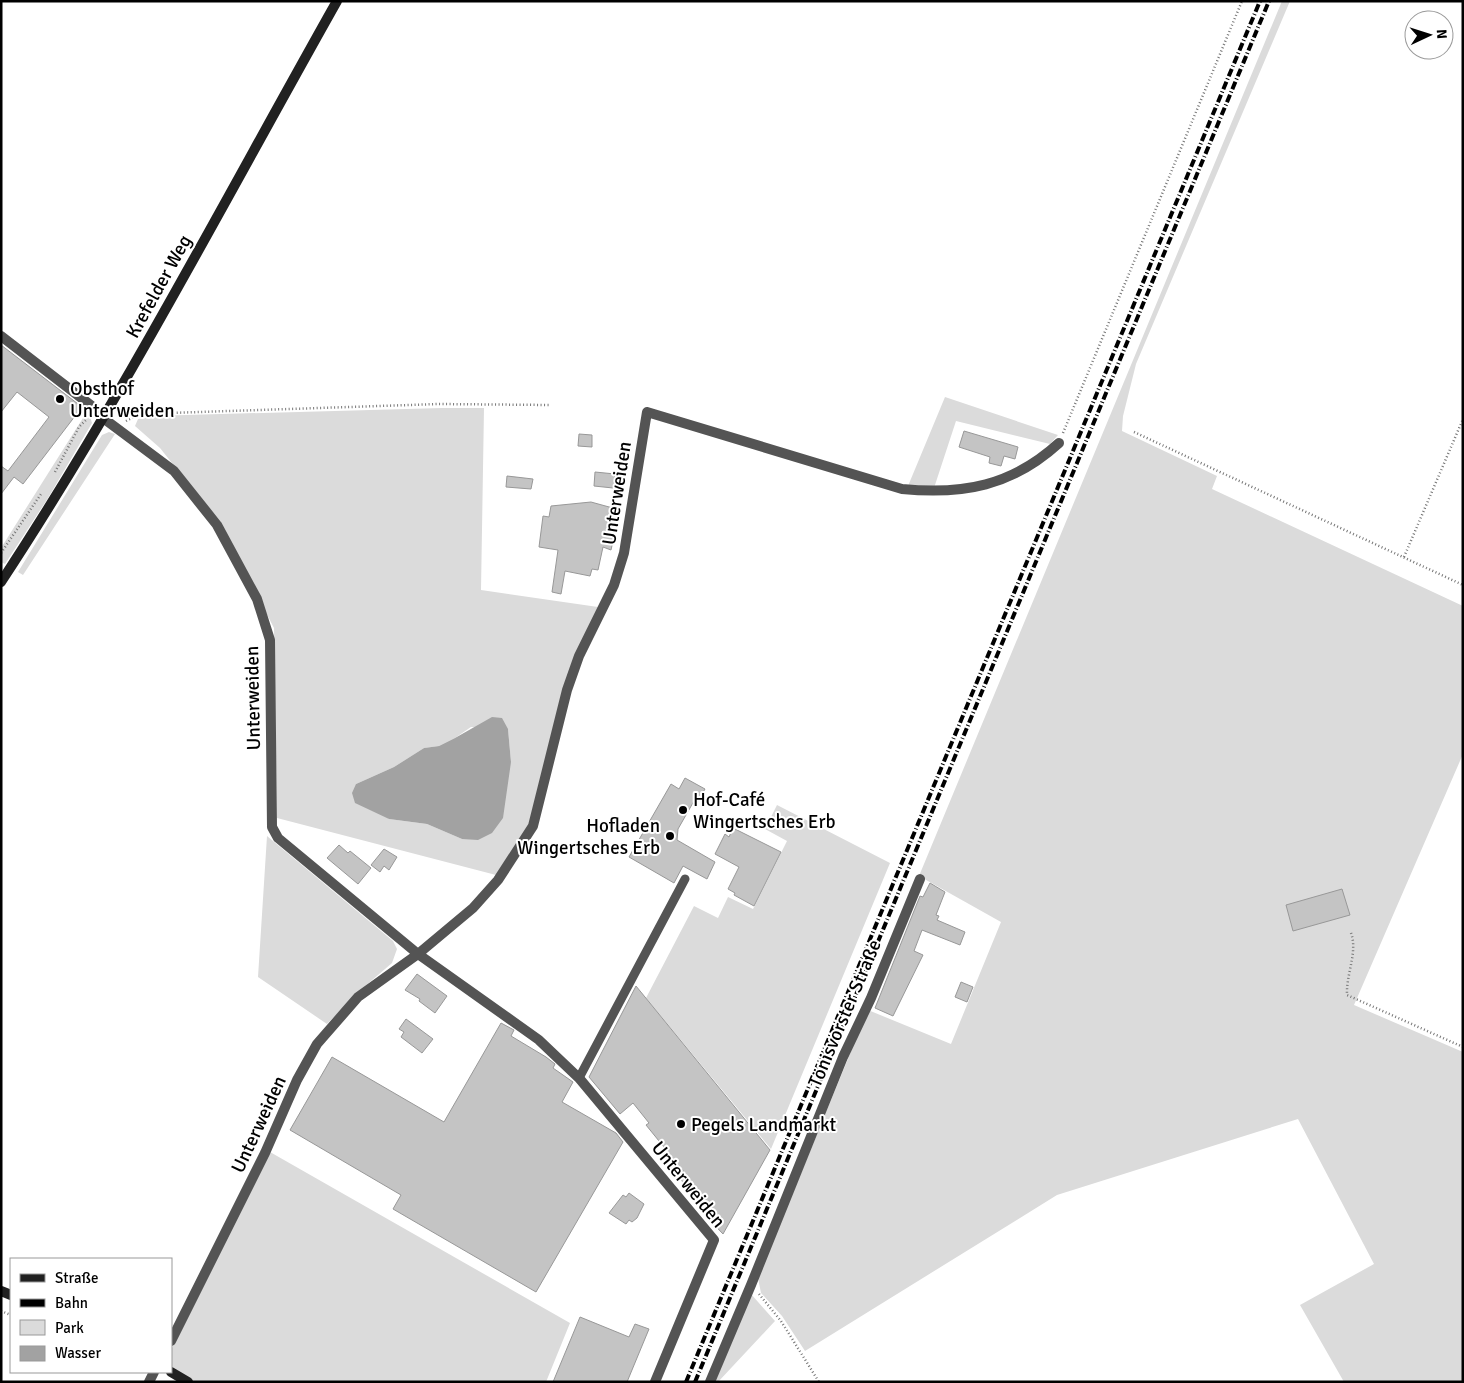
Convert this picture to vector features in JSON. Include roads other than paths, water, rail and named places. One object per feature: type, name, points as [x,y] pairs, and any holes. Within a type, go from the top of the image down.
[{"type":"street","name":"Krefelder Weg","points":[[1,582],[58,495],[100,414],[337,1]]},
{"type":"street","name":"Unterweiden","points":[[1,336],[174,471],[217,525],[256,599],[270,640],[272,827],[278,838],[418,954],[539,1040],[579,1078],[714,1240],[655,1382]]},
{"type":"street","name":"Unterweiden","points":[[172,1339],[265,1153],[297,1080],[317,1044],[358,997],[418,954],[473,908],[498,880],[533,826],[567,690],[579,656],[614,585],[624,552],[647,412],[902,489],[935,492],[980,488],[1037,462],[1058,443]]},
{"type":"street","name":"Tönisvorster Straße","points":[[710,1382],[752,1285],[843,1058],[920,879]]},
{"type":"street","points":[[172,1373],[188,1382]]},
{"type":"lane","points":[[579,1078],[685,879]]},
{"type":"water","points":[[492,717],[502,718],[508,729],[511,762],[503,818],[492,833],[478,840],[462,839],[427,824],[389,819],[355,803],[352,793],[356,784],[394,767],[424,748],[439,746]]},
{"type":"railway","points":[[686,1382],[1260,1]]},
{"type":"railway","points":[[695,1382],[1269,1]]},
{"type":"place","name":"Obsthof Unterweiden","points":[[60,399]]},
{"type":"place","name":"Hof-Café Wingertsches Erb","points":[[683,810]]},
{"type":"place","name":"Hofladen Wingertsches Erb","points":[[670,836]]},
{"type":"place","name":"Pegels Landmarkt","points":[[681,1124]]}]
